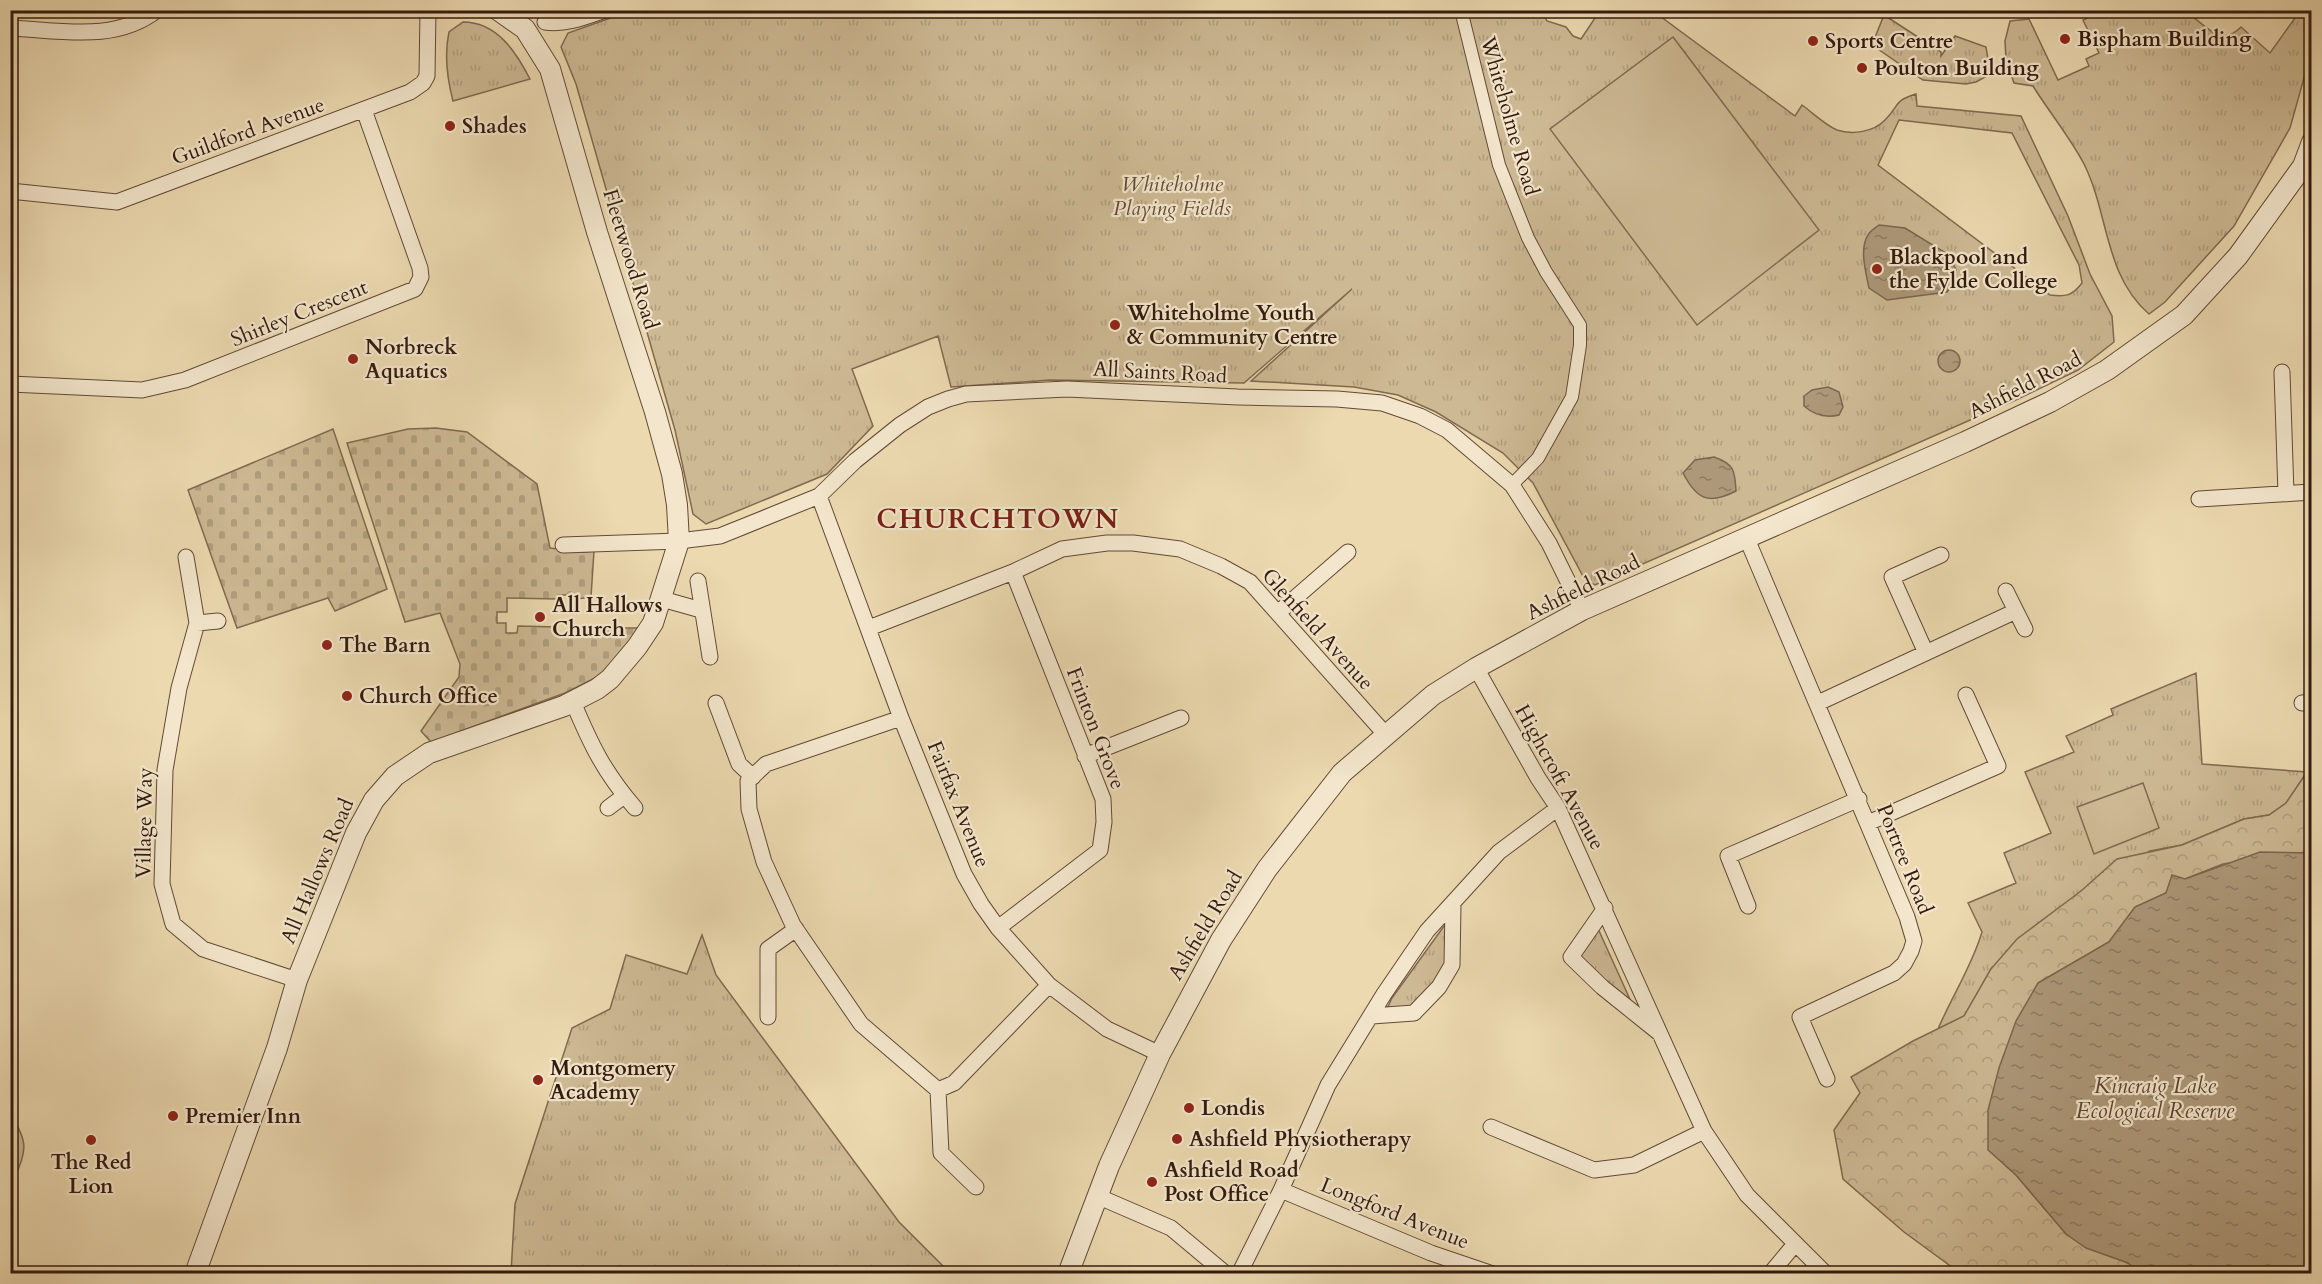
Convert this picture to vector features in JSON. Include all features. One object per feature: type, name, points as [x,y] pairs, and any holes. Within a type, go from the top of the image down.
[{"type":"street","points":[[10,27],[96,33],[117,31],[147,18],[157,10]]},
{"type":"street","name":"Guildford Avenue","points":[[10,191],[117,202],[410,92],[423,83],[428,69],[428,10]]},
{"type":"street","name":"Fleetwood Road","points":[[498,10],[525,29],[550,69],[597,232],[655,412],[672,474],[679,541]]},
{"type":"street","points":[[533,39],[547,16],[557,24],[605,10]]},
{"type":"street","name":"Whiteholme Road","points":[[1461,10],[1499,165],[1527,238],[1580,325],[1580,345],[1572,398],[1538,458],[1512,485]]},
{"type":"street","name":"Shirley Crescent","points":[[10,384],[142,390],[185,380],[415,289],[421,277],[420,268],[364,110]]},
{"type":"street","name":"Ashfield Road","points":[[1068,1274],[1097,1196],[1160,1054],[1221,940],[1267,869],[1342,773],[1433,695],[1476,668],[1582,610],[1747,539],[2033,410],[2107,370],[2184,315],[2238,256],[2307,169],[2312,142]]},
{"type":"street","points":[[2282,372],[2286,494]]},
{"type":"street","name":"All Saints Road","points":[[563,545],[679,541],[720,536],[819,496],[855,461],[900,425],[928,408],[966,394],[1048,389],[1337,399],[1382,403],[1420,416],[1447,430],[1512,485],[1549,543],[1582,610]]},
{"type":"street","points":[[2199,499],[2312,492]]},
{"type":"street","name":"Fairfax Avenue","points":[[819,496],[901,718],[964,874],[981,904],[998,928],[1049,985],[1107,1029],[1160,1054]]},
{"type":"street","name":"Portree Road","points":[[1747,539],[1791,646],[1859,799],[1907,917],[1914,941],[1904,964],[1894,973],[1800,1017],[1827,1078]]},
{"type":"street","name":"All Hallows Road","points":[[195,1274],[277,1048],[297,980],[356,833],[374,800],[395,776],[429,753],[573,702],[597,689],[610,678],[654,623],[679,541]]},
{"type":"street","name":"Glenfield Avenue","points":[[869,628],[1012,572],[1062,549],[1107,543],[1133,543],[1179,549],[1221,566],[1250,582],[1386,735]]},
{"type":"street","points":[[1279,612],[1348,552]]},
{"type":"street","points":[[1926,653],[1892,577],[1941,555]]},
{"type":"street","name":"Village Way","points":[[186,557],[196,623],[179,688],[165,770],[162,884],[173,924],[203,949],[297,980]]},
{"type":"street","name":"Frinton Grove","points":[[998,928],[1100,850],[1104,822],[1103,799],[1012,572]]},
{"type":"street","points":[[698,581],[710,657]]},
{"type":"street","points":[[2006,591],[2025,629]]},
{"type":"street","points":[[662,599],[701,610]]},
{"type":"street","points":[[1818,703],[2016,611]]},
{"type":"street","points":[[196,623],[218,621]]},
{"type":"street","name":"Highcroft Avenue","points":[[1476,668],[1538,778],[1558,808],[1704,1131],[1747,1195],[1826,1274]]},
{"type":"street","points":[[1868,823],[1998,766],[1966,695]]},
{"type":"street","points":[[573,702],[594,752],[635,808]]},
{"type":"street","points":[[713,710],[739,764],[753,777]]},
{"type":"street","points":[[901,718],[766,764],[748,781],[749,809],[761,851],[796,930],[861,1024],[938,1090],[941,1153],[976,1187]]},
{"type":"street","points":[[1085,756],[1181,718]]},
{"type":"street","points":[[608,807],[624,796]]},
{"type":"street","name":"Portree Road","points":[[1748,906],[1728,856],[1859,799]]},
{"type":"street","points":[[1239,1274],[1281,1190],[1328,1085],[1426,931],[1499,852],[1558,808]]},
{"type":"street","points":[[1372,1016],[1414,1013],[1439,987],[1452,965],[1453,904]]},
{"type":"street","name":"Highcroft Avenue","points":[[1605,908],[1571,957],[1602,987],[1659,1034]]},
{"type":"street","points":[[768,1017],[768,949],[796,930]]},
{"type":"street","points":[[938,1090],[954,1083],[1049,985]]},
{"type":"street","points":[[1491,1127],[1594,1170],[1634,1165],[1704,1131]]},
{"type":"street","name":"Longford Avenue","points":[[1281,1190],[1431,1253],[1493,1274]]},
{"type":"street","points":[[1097,1196],[1171,1228],[1226,1274]]},
{"type":"street","points":[[1770,1274],[1795,1244]]},
{"type":"green space","name":"Whiteholme Playing Fields","points":[[633,10],[1541,10],[1547,21],[1566,27],[1573,36],[1581,39],[1599,12],[1653,11],[1795,116],[1802,105],[1837,130],[1856,132],[1869,130],[1885,120],[1900,101],[1916,94],[1917,106],[2021,116],[2068,216],[2090,274],[2112,316],[2114,342],[2078,370],[2018,399],[1595,585],[1585,580],[1533,483],[1503,453],[1436,412],[1398,395],[1354,387],[1251,381],[1352,289],[1244,383],[1050,380],[951,387],[938,336],[852,369],[873,426],[827,474],[706,524],[693,514],[675,430],[576,84],[561,47],[568,33]],"holes":[[[1899,120],[2012,133],[2079,265],[2082,283],[2068,295],[2050,295],[1878,165]]]},
{"type":"green space","points":[[2179,10],[2187,13],[2216,34],[2224,36],[2232,34],[2241,27],[2270,53],[2300,11],[2311,11],[2311,53],[2290,128],[2234,226],[2165,302],[2149,314],[2134,298],[2115,263],[2092,183],[2084,164],[2033,86],[2014,83],[2006,59],[2005,41],[2010,21],[2029,19],[2058,80],[2089,66],[2086,59],[2099,53],[2083,20],[2103,11]]},
{"type":"green space","points":[[1884,15],[1941,52],[1941,56],[1955,36],[1986,47],[1989,65],[1987,76],[1966,84],[1923,80],[1872,45]]},
{"type":"green space","points":[[463,22],[486,27],[504,40],[530,79],[453,101],[447,66],[447,41],[449,32]]},
{"type":"green space","points":[[1673,37],[1819,230],[1697,325],[1550,129]]},
{"type":"green space","points":[[436,428],[467,432],[537,484],[550,548],[582,552],[594,551],[591,597],[577,599],[576,595],[558,595],[558,599],[507,598],[507,612],[497,612],[497,623],[506,623],[506,633],[517,633],[518,626],[557,627],[558,636],[575,636],[575,628],[643,628],[599,676],[565,693],[431,742],[421,731],[459,677],[460,664],[440,613],[405,622],[347,443],[408,429]]},
{"type":"green space","points":[[333,429],[387,589],[335,611],[328,598],[237,628],[188,490]]},
{"type":"green space","points":[[2196,673],[2202,764],[2307,772],[2286,803],[2269,815],[2244,819],[2182,845],[2150,851],[2081,891],[1991,969],[1964,1016],[1938,1029],[1973,957],[1982,932],[1968,903],[2016,883],[2004,853],[2051,833],[2025,772],[2074,752],[2066,736],[2113,715],[2111,709]]},
{"type":"green space","points":[[2307,772],[2311,772],[2311,853],[2223,864],[2185,879],[2166,893],[2135,907],[2109,942],[2038,983],[1989,1150],[2016,1175],[2066,1234],[2128,1263],[2140,1273],[1960,1273],[1904,1232],[1843,1179],[1834,1130],[1860,1093],[1851,1077],[1913,1041],[1964,1016],[1991,969],[2017,939],[2081,891],[2117,859],[2182,845],[2244,819],[2269,815],[2286,803]]},
{"type":"green space","points":[[2143,783],[2159,828],[2094,854],[2077,807]]},
{"type":"green space","points":[[1452,915],[1452,965],[1414,1013],[1384,1015],[1392,998]]},
{"type":"green space","points":[[1595,922],[1638,1017],[1571,957]]},
{"type":"green space","points":[[702,935],[716,975],[899,1222],[950,1273],[511,1273],[515,1204],[572,1028],[610,1009],[626,955],[687,974]]},
{"type":"green space","points":[[10,1113],[20,1132],[24,1147],[13,1182],[10,1182]]},
{"type":"water","points":[[1879,225],[1905,228],[1949,255],[1956,270],[1955,282],[1947,292],[1887,300],[1869,288],[1864,247],[1869,234]]},
{"type":"water","points":[[1949,350],[1957,353],[1960,361],[1957,369],[1949,372],[1941,369],[1938,361],[1941,353]]},
{"type":"water","points":[[1828,387],[1839,392],[1843,407],[1839,415],[1820,415],[1804,406],[1804,396],[1812,390]]},
{"type":"water","points":[[1714,457],[1726,462],[1732,469],[1736,491],[1711,499],[1693,489],[1683,473],[1695,460]]},
{"type":"water","name":"Kincraig Lake Ecological Reserve","points":[[2260,852],[2311,853],[2311,1273],[2140,1273],[2128,1263],[2086,1248],[2066,1234],[2016,1175],[1988,1150],[1988,1110],[1999,1068],[2016,1021],[2038,983],[2109,942],[2135,907],[2166,893],[2172,875],[2185,879]]},
{"type":"place","name":"Bispham Building","points":[[2065,39]]},
{"type":"place","name":"Sports Centre","points":[[1813,41]]},
{"type":"place","name":"Poulton Building","points":[[1862,68]]},
{"type":"place","name":"Shades","points":[[450,126]]},
{"type":"place","name":"Blackpool and the Fylde College","points":[[1877,269]]},
{"type":"place","name":"Whiteholme Youth & Community Centre","points":[[1115,325]]},
{"type":"place","name":"Norbreck Aquatics","points":[[353,359]]},
{"type":"place","name":"All Hallows Church","points":[[540,617]]},
{"type":"place","name":"The Barn","points":[[327,645]]},
{"type":"place","name":"Church Office","points":[[347,696]]},
{"type":"place","name":"Montgomery Academy","points":[[538,1080]]},
{"type":"place","name":"Londis","points":[[1189,1108]]},
{"type":"place","name":"Premier Inn","points":[[173,1116]]},
{"type":"place","name":"Ashfield Physiotherapy","points":[[1177,1139]]},
{"type":"place","name":"The Red Lion","points":[[91,1140]]},
{"type":"place","name":"Ashfield Road Post Office","points":[[1152,1182]]},
{"type":"district","name":"CHURCHTOWN","points":[[998,519]]}]
